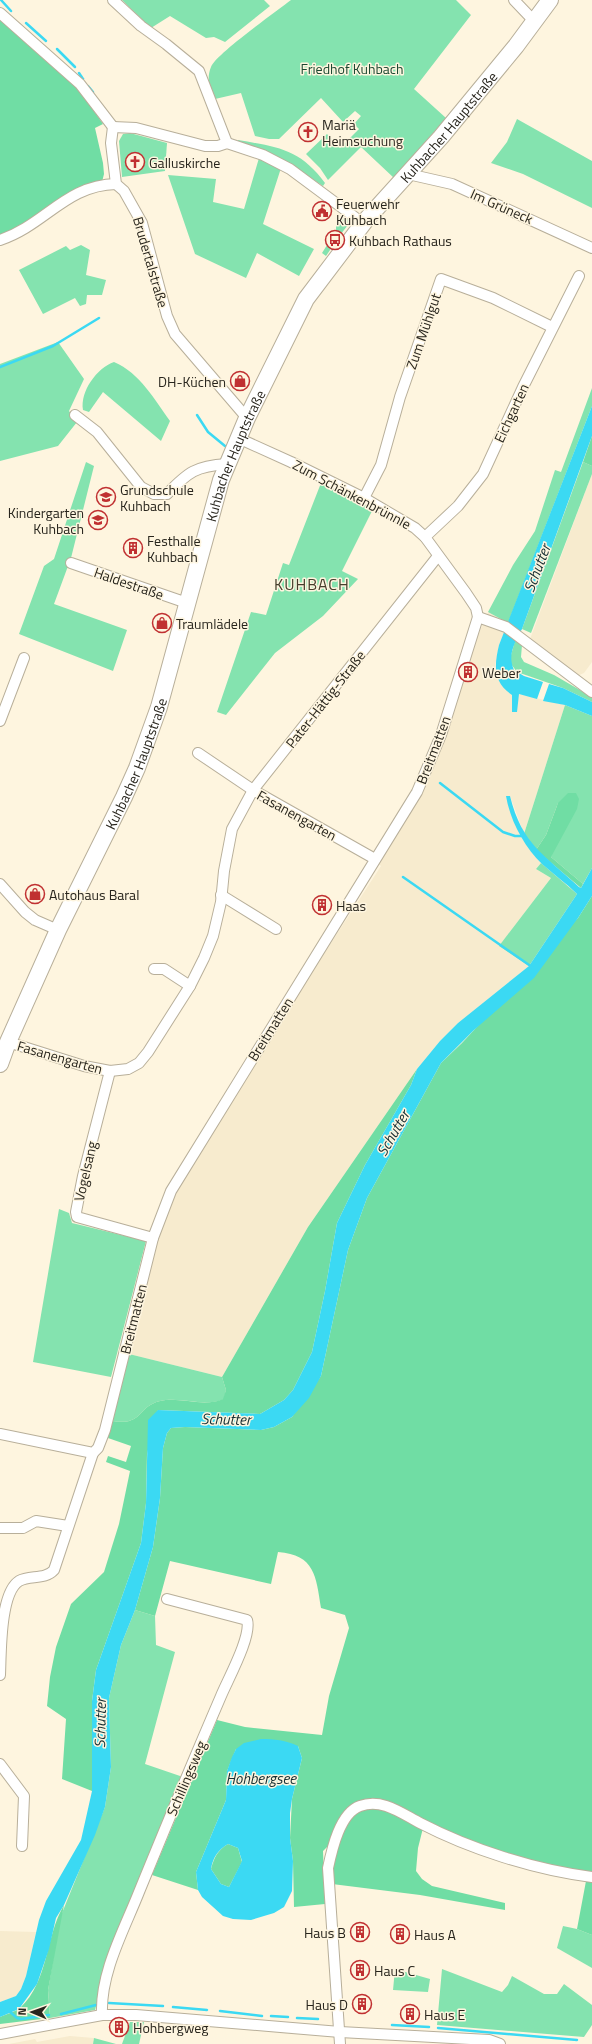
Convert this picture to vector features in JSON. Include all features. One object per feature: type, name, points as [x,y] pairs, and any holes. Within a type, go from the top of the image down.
[{"type":"main road","name":"Kuhbacher Hauptstraße","points":[[0,1064],[8,1042],[58,930],[124,797],[151,732],[227,464],[247,418],[306,299],[364,224],[506,58],[550,0]]},
{"type":"street","points":[[113,0],[141,26],[199,71],[227,143]]},
{"type":"street","points":[[519,2],[534,21]]},
{"type":"street","points":[[0,13],[80,84],[113,127],[111,144],[116,184],[100,185],[88,188],[64,200],[38,221],[12,236],[0,240]]},
{"type":"street","points":[[113,127],[136,128],[205,146],[218,146],[227,143],[263,155],[290,169],[364,224]]},
{"type":"street","name":"Im Grüneck","points":[[408,174],[452,184],[592,248]]},
{"type":"street","name":"Brudertalstraße","points":[[116,184],[124,191],[142,223],[167,316],[175,334],[247,418]]},
{"type":"street","name":"Eichgarten","points":[[425,538],[458,506],[483,474],[552,327],[580,276]]},
{"type":"street","name":"Zum Mühlgut","points":[[364,498],[381,465],[400,397],[441,279],[493,298],[552,327]]},
{"type":"street","points":[[76,415],[97,432],[141,487],[154,494],[167,494],[185,475],[206,465],[227,464]]},
{"type":"street","name":"Zum Schänkenbrünnle","points":[[238,438],[364,498],[415,528],[425,538],[473,603],[478,617]]},
{"type":"street","name":"Pater-Hättig-Straße","points":[[253,790],[438,556]]},
{"type":"street","name":"Haldestraße","points":[[71,563],[187,603]]},
{"type":"street","points":[[478,617],[506,627],[592,692]]},
{"type":"street","name":"Breitmatten","points":[[0,1675],[4,1612],[10,1590],[22,1580],[46,1575],[54,1570],[93,1453],[98,1448],[105,1430],[153,1238],[171,1191],[417,792],[441,734],[478,617]]},
{"type":"street","points":[[0,721],[24,658]]},
{"type":"street","points":[[198,753],[253,790]]},
{"type":"street","name":"Fasanengarten","points":[[8,1042],[84,1066],[110,1071],[128,1069],[140,1063],[190,986],[213,936],[221,895],[227,850],[232,829],[253,790],[375,859]]},
{"type":"street","points":[[0,884],[25,912],[35,920],[58,930]]},
{"type":"street","points":[[221,895],[276,929]]},
{"type":"street","points":[[154,969],[164,969],[190,986]]},
{"type":"street","name":"Vogelsang","points":[[110,1071],[83,1176],[76,1212],[77,1217],[153,1238]]},
{"type":"street","points":[[0,1434],[93,1453]]},
{"type":"street","points":[[0,1528],[23,1528],[36,1521],[68,1526]]},
{"type":"street","name":"Schillingsweg","points":[[102,2015],[101,2002],[110,1967],[178,1798],[235,1666],[249,1627],[247,1620],[167,1599]]},
{"type":"street","points":[[0,1764],[24,1796],[22,1846]]},
{"type":"street","points":[[340,2044],[328,1868],[333,1843],[354,1808],[370,1804],[387,1805],[447,1836],[485,1851],[523,1862],[592,1877]]},
{"type":"street","points":[[0,2034],[102,2015],[136,2015],[340,2032],[489,2040],[500,2043]]},
{"type":"shaded area","points":[[592,474],[592,662],[584,673],[577,676],[530,639]]},
{"type":"shaded area","points":[[488,612],[508,623],[499,645],[495,666],[496,674],[512,695],[512,712],[516,712],[519,694],[565,705],[524,834],[510,796],[507,796],[520,836],[541,863],[536,869],[551,878],[500,945],[529,966],[458,1023],[440,1041],[417,1069],[308,1227],[222,1377],[129,1354],[156,1244],[176,1189],[259,1054],[381,866],[377,863],[419,792],[463,670]]},
{"type":"shaded area","points":[[0,1931],[36,1932],[26,1976],[21,1989],[16,1996],[0,2002]]},
{"type":"shaded area","points":[[70,2036],[94,2038],[93,2044],[9,2044],[35,2039],[37,2042]]},
{"type":"green space","points":[[122,0],[264,0],[270,6],[225,42],[214,37],[206,38],[170,16],[151,28]]},
{"type":"green space","name":"Friedhof Kuhbach","points":[[291,0],[456,0],[471,15],[414,89],[446,118],[394,178],[361,147],[328,180],[320,168],[306,154],[327,134],[340,148],[359,129],[354,124],[361,116],[355,111],[343,122],[321,98],[279,139],[269,139],[255,136],[241,93],[215,99],[210,87],[209,76],[211,67],[215,61],[235,43]]},
{"type":"green space","points":[[0,16],[81,92],[103,124],[95,128],[104,174],[102,182],[15,230],[0,235]]},
{"type":"green space","points":[[517,119],[592,161],[592,208],[523,174],[491,163],[507,142]]},
{"type":"green space","points":[[130,133],[167,143],[165,171],[122,177],[119,141],[123,134]]},
{"type":"green space","points":[[238,140],[287,151],[306,163],[325,183],[323,186],[308,176],[238,143]]},
{"type":"green space","points":[[259,158],[281,168],[263,224],[314,249],[299,276],[257,253],[246,278],[195,254],[168,175],[216,179],[213,202],[244,209]]},
{"type":"green space","points":[[342,214],[352,220],[340,235],[337,233],[330,244],[332,247],[326,256],[322,253],[336,231],[336,223]]},
{"type":"green space","points":[[81,245],[90,250],[86,275],[106,280],[102,295],[87,295],[86,304],[80,306],[75,298],[43,314],[19,270],[66,246],[70,250]]},
{"type":"green space","points":[[58,342],[84,379],[69,411],[77,422],[58,446],[0,461],[0,364]]},
{"type":"green space","points":[[114,362],[131,373],[146,387],[170,421],[161,441],[103,392],[89,412],[83,410],[84,395],[91,381],[102,369]]},
{"type":"green space","points":[[592,388],[592,406],[508,623],[488,612],[513,565],[535,531],[555,470],[561,472]]},
{"type":"green space","points":[[592,436],[592,466],[583,462]]},
{"type":"green space","points":[[86,462],[94,466],[71,558],[54,604],[127,630],[113,671],[19,634],[44,566],[54,559]]},
{"type":"green space","points":[[583,462],[592,466],[592,474],[531,633],[522,629]]},
{"type":"green space","points":[[321,483],[373,509],[342,571],[358,579],[323,616],[275,653],[226,715],[217,712],[251,612],[266,615],[283,563],[289,565]]},
{"type":"green space","points":[[515,641],[522,645],[521,657],[524,662],[554,675],[592,697],[592,702],[563,688],[517,672],[511,664],[511,655]]},
{"type":"green space","points":[[565,705],[592,716],[592,868],[583,884],[551,857],[558,803],[546,835],[536,850],[524,834]]},
{"type":"green space","points":[[568,793],[576,793],[579,799],[577,809],[551,857],[583,884],[581,888],[536,850],[546,835],[558,803]]},
{"type":"green space","points":[[541,863],[577,894],[529,966],[499,946],[551,878],[536,869]]},
{"type":"green space","points":[[592,896],[592,1874],[563,1869],[505,1853],[449,1833],[366,1800],[340,1822],[328,1846],[323,1851],[325,1904],[294,1907],[293,1861],[290,1838],[292,1799],[302,1758],[298,1746],[236,1749],[227,1771],[226,1800],[196,1872],[198,1890],[152,1875],[217,1720],[245,1727],[322,1735],[329,1696],[349,1628],[345,1615],[321,1608],[315,1577],[312,1569],[307,1563],[290,1554],[278,1552],[271,1584],[170,1561],[155,1616],[135,1610],[153,1547],[160,1498],[163,1448],[167,1433],[171,1428],[185,1427],[261,1430],[274,1427],[292,1417],[321,1376],[348,1250],[367,1198],[441,1063],[462,1043],[578,918]]},
{"type":"green space","points":[[417,1069],[411,1085],[365,1165],[337,1223],[312,1352],[293,1390],[284,1400],[260,1414],[158,1410],[147,1454],[146,1503],[141,1543],[96,1670],[92,1701],[92,1791],[62,1779],[66,1719],[47,1706],[50,1677],[56,1647],[71,1604],[104,1572],[119,1524],[130,1471],[106,1462],[108,1456],[126,1462],[131,1446],[108,1438],[112,1421],[130,1421],[147,1407],[160,1401],[175,1400],[208,1402],[223,1399],[226,1390],[222,1377],[308,1227]]},
{"type":"green space","points":[[59,1209],[69,1213],[72,1223],[146,1241],[111,1377],[33,1362]]},
{"type":"green space","points":[[129,1354],[222,1377],[226,1390],[224,1399],[209,1402],[176,1400],[160,1401],[147,1407],[130,1421],[112,1421]]},
{"type":"green space","points":[[135,1610],[155,1616],[156,1645],[175,1652],[145,1764],[183,1777],[107,1964],[95,2010],[50,2018],[48,1990],[60,1918],[105,1807],[111,1767],[109,1698],[121,1645]]},
{"type":"green space","points":[[373,1809],[387,1810],[423,1828],[418,1848],[416,1871],[422,1879],[432,1886],[505,1903],[505,1910],[420,1895],[332,1884],[332,1861],[335,1847],[350,1820],[359,1811]]},
{"type":"green space","points":[[228,1844],[238,1848],[242,1862],[229,1887],[221,1884],[211,1869],[217,1854]]},
{"type":"green space","points":[[586,1881],[592,1882],[592,1935],[577,1929]]},
{"type":"green space","points":[[64,1905],[48,1990],[50,2018],[0,2024],[0,2017],[20,2008],[36,1985],[42,1972],[53,1931]]},
{"type":"green space","points":[[563,1926],[577,1929],[592,1935],[592,1968],[557,1948]]},
{"type":"green space","points":[[395,1969],[430,1979],[428,1992],[393,1990]]},
{"type":"green space","points":[[442,1969],[502,1992],[508,1985],[512,1976],[544,1994],[557,1994],[564,1984],[592,2005],[592,2025],[584,2037],[437,2025]]},
{"type":"green space","points":[[130,2022],[144,2022],[139,2044],[122,2044]]},
{"type":"green space","points":[[94,2038],[116,2044],[93,2044]]},
{"type":"water","name":"Schutter","points":[[592,406],[592,436],[522,629],[513,649],[511,659],[514,670],[524,676],[543,682],[537,699],[519,694],[517,712],[512,712],[512,695],[501,685],[496,673],[496,660],[499,645]]},
{"type":"water","points":[[549,684],[563,688],[592,702],[592,716],[565,705],[543,701]]},
{"type":"water","name":"Schutter","points":[[506,796],[510,796],[521,826],[536,848],[579,887],[581,888],[592,868],[592,896],[578,918],[534,978],[474,1030],[441,1063],[367,1198],[348,1250],[321,1376],[309,1398],[292,1417],[274,1427],[261,1430],[185,1427],[171,1428],[167,1433],[163,1448],[160,1498],[153,1547],[135,1610],[121,1645],[109,1698],[111,1767],[105,1807],[95,1835],[64,1905],[56,1918],[49,1949],[37,1984],[19,2009],[0,2017],[0,2002],[16,1996],[21,1989],[26,1976],[39,1920],[46,1901],[81,1840],[92,1791],[92,1701],[96,1670],[141,1543],[146,1503],[148,1420],[158,1410],[260,1414],[284,1400],[293,1390],[312,1352],[337,1223],[365,1165],[411,1085],[417,1069],[440,1041],[458,1023],[529,966],[577,894],[542,864],[529,850],[514,824]]},
{"type":"water","name":"Hohbergsee","points":[[261,1739],[284,1741],[298,1746],[302,1758],[290,1813],[290,1838],[293,1861],[292,1891],[284,1907],[274,1913],[251,1920],[233,1919],[223,1916],[202,1897],[198,1890],[196,1872],[226,1800],[227,1771],[232,1757],[236,1749],[244,1743]],"holes":[[[228,1844],[238,1848],[242,1861],[229,1887],[221,1884],[211,1869],[216,1854],[221,1849]]]},
{"type":"waterway","points":[[1,0],[11,11]]},
{"type":"waterway","points":[[26,23],[46,41]]},
{"type":"waterway","points":[[57,49],[75,67]]},
{"type":"waterway","points":[[79,73],[83,79]]},
{"type":"waterway","points":[[88,86],[93,92]]},
{"type":"waterway","points":[[0,367],[53,346],[99,318]]},
{"type":"waterway","points":[[197,415],[208,432],[225,446]]},
{"type":"waterway","points":[[440,783],[503,832],[515,836],[522,836]]},
{"type":"waterway","points":[[403,877],[532,967]]},
{"type":"waterway","points":[[109,2003],[163,2006]]},
{"type":"waterway","points":[[61,2014],[96,2005]]},
{"type":"waterway","points":[[173,2007],[207,2010]]},
{"type":"waterway","points":[[9,2011],[17,2018],[21,2019],[49,2015]]},
{"type":"waterway","points":[[220,2011],[262,2016]]},
{"type":"waterway","points":[[271,2016],[288,2017]]},
{"type":"waterway","points":[[297,2018],[318,2019]]},
{"type":"waterway","points":[[392,2025],[429,2027]]},
{"type":"waterway","points":[[438,2028],[577,2040]]},
{"type":"place","name":"Mariä Heimsuchung","points":[[308,132]]},
{"type":"place","name":"Galluskirche","points":[[135,162]]},
{"type":"place","name":"Feuerwehr Kuhbach","points":[[322,211]]},
{"type":"place","name":"Kuhbach Rathaus","points":[[335,240]]},
{"type":"place","name":"DH-Küchen","points":[[240,381]]},
{"type":"place","name":"Grundschule Kuhbach","points":[[106,497]]},
{"type":"place","name":"Kindergarten Kuhbach","points":[[98,520]]},
{"type":"place","name":"Festhalle Kuhbach","points":[[133,548]]},
{"type":"place","name":"Traumlädele","points":[[162,623]]},
{"type":"place","name":"Weber","points":[[468,672]]},
{"type":"place","name":"Autohaus Baral","points":[[35,894]]},
{"type":"place","name":"Haas","points":[[322,905]]},
{"type":"place","name":"Haus B","points":[[360,1932]]},
{"type":"place","name":"Haus A","points":[[400,1934]]},
{"type":"place","name":"Haus C","points":[[360,1970]]},
{"type":"place","name":"Haus D","points":[[362,2004]]},
{"type":"place","name":"Haus E","points":[[410,2014]]},
{"type":"place","name":"Hohbergweg","points":[[119,2027]]},
{"type":"district","name":"KUHBACH","points":[[312,584]]}]
